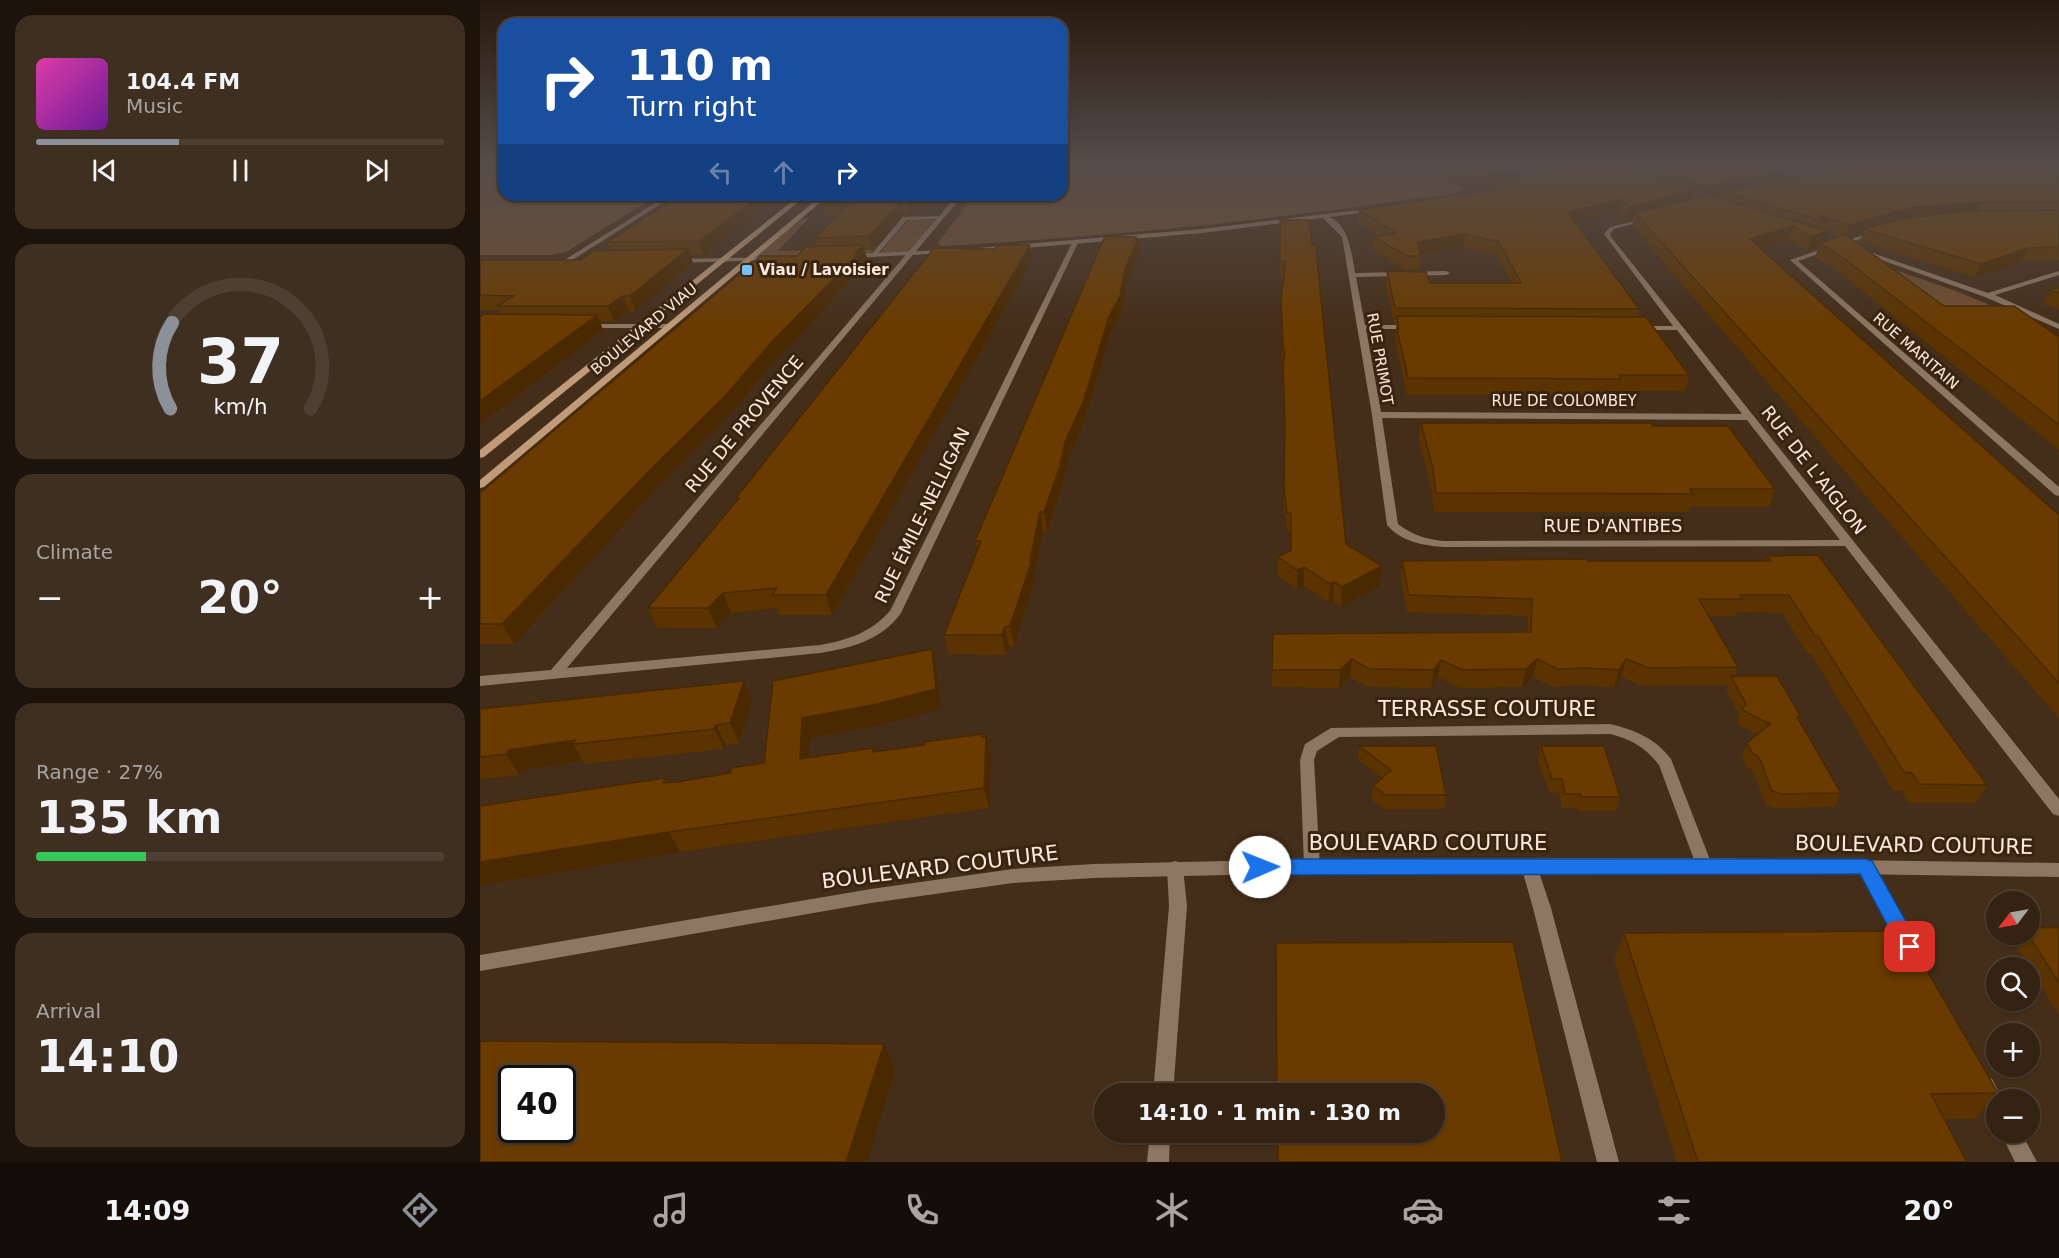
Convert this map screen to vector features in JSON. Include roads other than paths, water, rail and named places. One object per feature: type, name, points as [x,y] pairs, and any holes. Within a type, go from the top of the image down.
[{"type":"main road","name":"BOULEVARD VIAU","points":[[480,455],[774,219]]},
{"type":"main road","name":"BOULEVARD VIAU","points":[[480,485],[797,219]]},
{"type":"street","points":[[567,261],[633,219]]},
{"type":"street","points":[[873,256],[904,219]]},
{"type":"street","name":"RUE DE PROVENCE","points":[[554,675],[939,219]]},
{"type":"street","points":[[964,251],[1075,243],[1304,219]]},
{"type":"street","name":"RUE PRIMOT","points":[[1328,219],[1345,237],[1377,415],[1391,514]]},
{"type":"street","name":"RUE DE L'AIGLON","points":[[1647,219],[1612,228],[1607,234],[2059,810]]},
{"type":"street","points":[[1838,245],[1884,230]]},
{"type":"street","points":[[1827,241],[1914,268],[1988,296],[2059,327]]},
{"type":"street","name":"RUE ÉMILE-NELLIGAN","points":[[480,681],[832,647],[864,639],[884,626],[895,613],[1075,243]]},
{"type":"street","name":"RUE MARITAIN","points":[[1838,245],[1793,260],[2059,493]]},
{"type":"street","points":[[848,257],[954,251]]},
{"type":"street","points":[[667,261],[780,259]]},
{"type":"street","points":[[556,261],[578,261]]},
{"type":"street","points":[[1352,275],[1446,273]]},
{"type":"street","points":[[1988,296],[2059,273]]},
{"type":"street","points":[[573,326],[669,326]]},
{"type":"street","points":[[1360,327],[1419,327]]},
{"type":"street","points":[[1633,328],[1681,328]]},
{"type":"street","name":"RUE DE COLOMBEY","points":[[1377,415],[1751,417]]},
{"type":"street","name":"RUE D'ANTIBES","points":[[1391,514],[1393,525],[1404,536],[1423,542],[1443,544],[1851,543]]},
{"type":"street","name":"TERRASSE COUTURE","points":[[1312,866],[1307,760],[1310,748],[1336,732],[1599,729],[1627,732],[1644,739],[1657,750],[1666,763],[1704,865]]},
{"type":"street","name":"BOULEVARD COUTURE","points":[[480,963],[849,900],[1013,876],[1175,868],[1312,866],[1704,865],[2059,870]]},
{"type":"street","points":[[1529,866],[1608,1162]]},
{"type":"street","points":[[1865,866],[1917,960]]},
{"type":"street","points":[[1164,1083],[1178,906],[1175,868]]},
{"type":"street","points":[[1980,1075],[1987,1089]]},
{"type":"street","points":[[1158,1162],[1159,1143]]},
{"type":"street","points":[[2016,1143],[2026,1162]]},
{"type":"place","name":"Viau / Lavoisier","points":[[747,270]]}]
